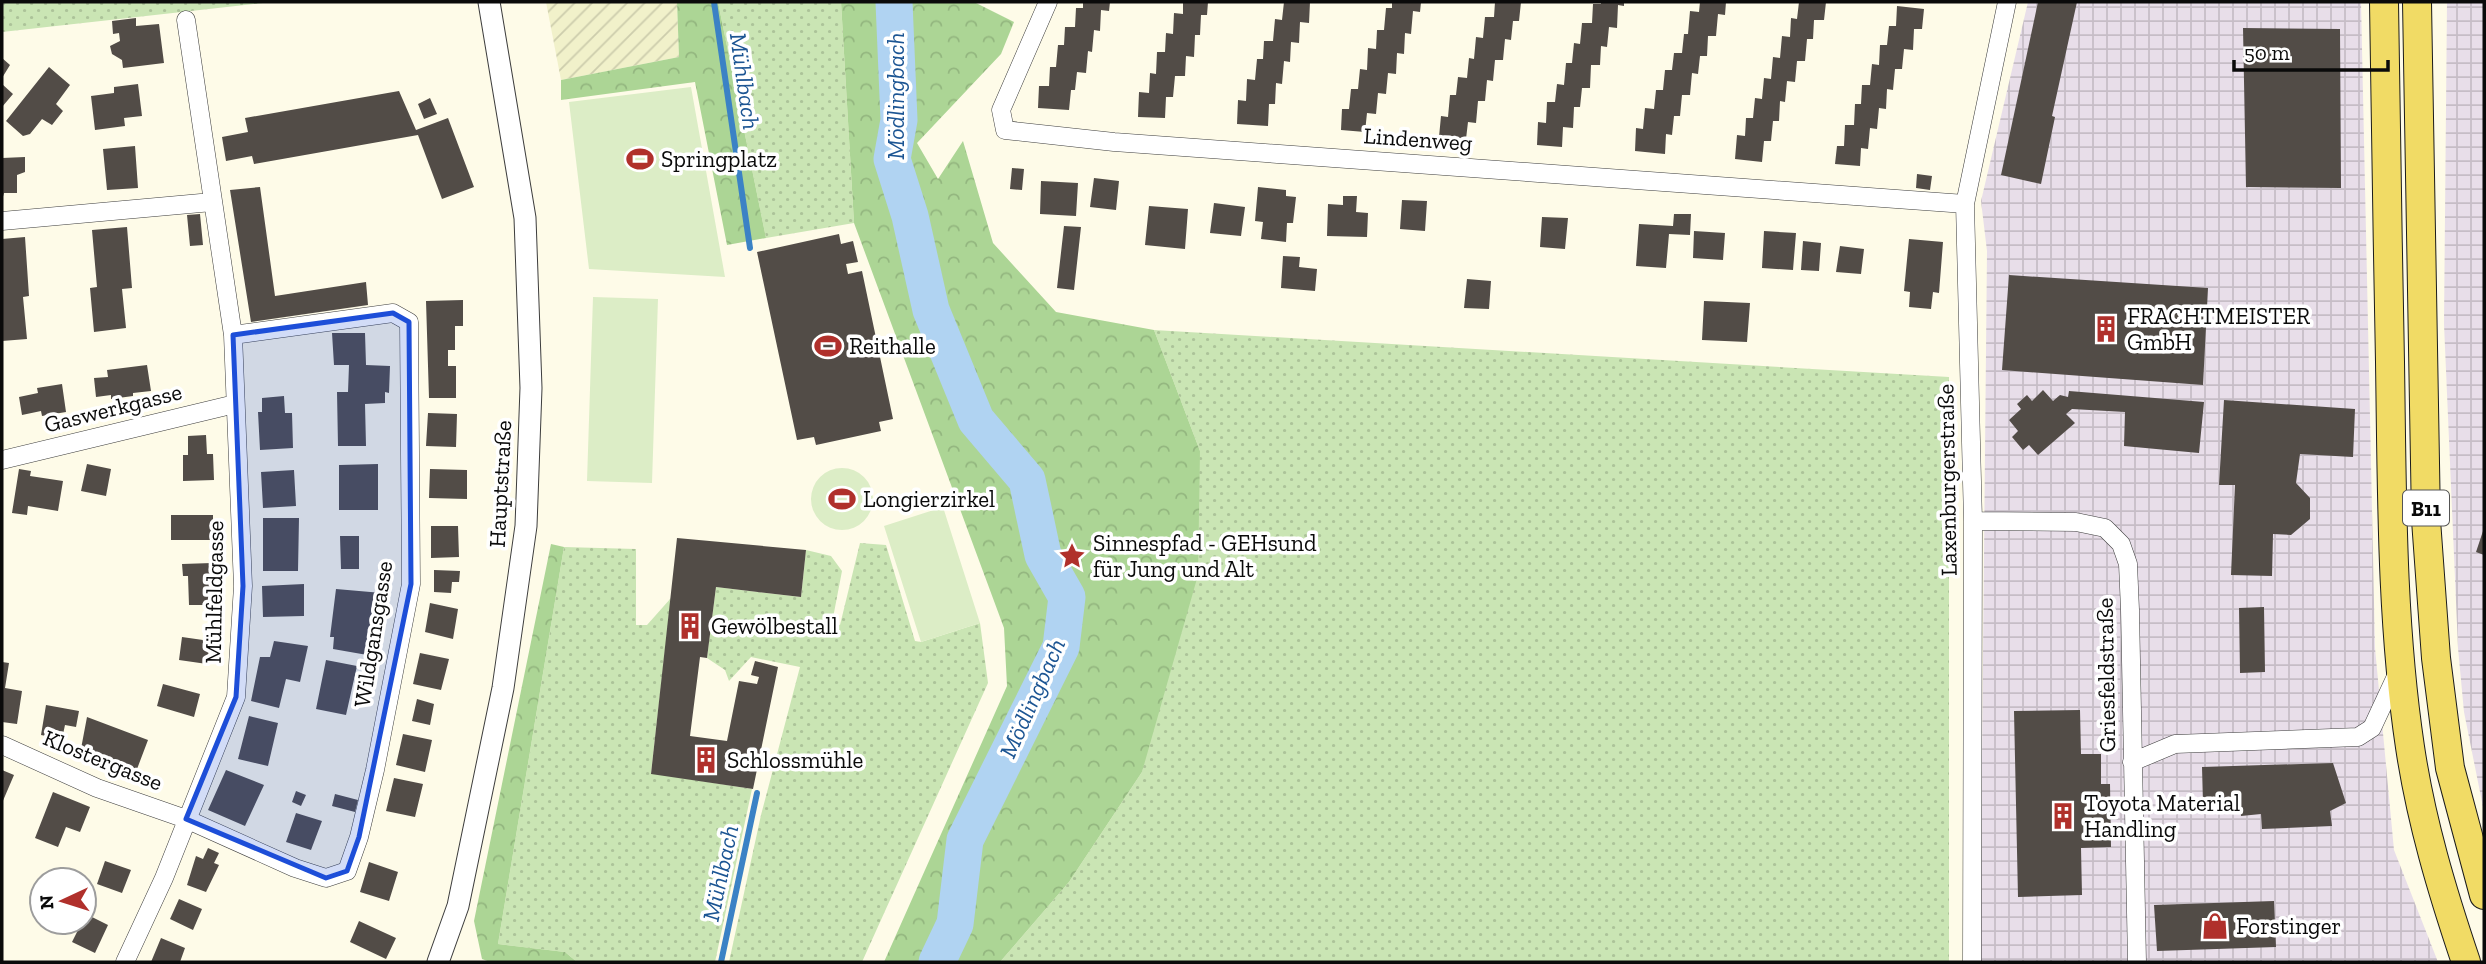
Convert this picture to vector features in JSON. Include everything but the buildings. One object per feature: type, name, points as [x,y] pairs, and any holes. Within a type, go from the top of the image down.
[{"type":"main road","name":"B11","points":[[2384,2],[2392,506],[2401,666],[2410,748],[2423,818],[2436,872],[2466,962]]},
{"type":"main road","name":"B11","points":[[2417,2],[2426,520],[2435,644],[2450,768],[2484,895]]},
{"type":"street","name":"Hauptstraße","points":[[438,962],[458,906],[503,688],[526,526],[531,388],[525,218],[489,2]]},
{"type":"street","name":"Lindenweg","points":[[1048,2],[1001,110],[1005,130],[1114,142],[1965,204]]},
{"type":"street","name":"Laxenburgerstraße","points":[[1972,962],[1973,521],[1965,204],[2007,2]]},
{"type":"street","name":"Mühlfeldgasse","points":[[125,962],[164,878],[236,697],[243,586],[233,335],[186,20]]},
{"type":"street","points":[[2,221],[212,202]]},
{"type":"street","name":"Wildgansgasse","points":[[186,819],[295,868],[326,878],[347,870],[359,837],[375,770],[411,584],[409,323],[393,313],[233,335]]},
{"type":"street","name":"Gaswerkgasse","points":[[2,460],[235,404]]},
{"type":"street","name":"Griesfeldstraße","points":[[1973,521],[2076,522],[2105,528],[2121,544],[2128,564],[2137,962]]},
{"type":"street","points":[[2132,762],[2175,744],[2358,737],[2372,728],[2401,666]]},
{"type":"street","name":"Klostergasse","points":[[2,746],[97,788],[186,819]]},
{"type":"highlighted area","points":[[393,313],[409,322],[411,584],[359,837],[347,871],[326,878],[186,819],[236,697],[243,586],[233,335]]},
{"type":"shaded area","points":[[2028,2],[2361,2],[2375,648],[2394,850],[2438,962],[1980,962],[1987,251],[1981,201]]},
{"type":"shaded area","points":[[2447,2],[2484,2],[2484,812],[2464,712],[2458,648],[2444,324]]},
{"type":"green space","points":[[2,2],[272,2],[2,32]]},
{"type":"green space","points":[[546,2],[677,2],[679,57],[561,80]]},
{"type":"green space","points":[[677,2],[718,2],[766,238],[727,245],[695,82],[561,100],[561,80],[679,57]]},
{"type":"green space","points":[[718,2],[841,2],[854,223],[766,238]]},
{"type":"green space","points":[[841,2],[974,2],[1014,22],[1001,54],[917,143],[938,179],[963,141],[993,243],[1056,312],[1154,330],[1200,451],[1198,575],[1142,772],[1069,882],[1000,962],[884,962],[1007,686],[1004,628],[854,223]]},
{"type":"green space","name":"Springplatz","points":[[691,87],[725,277],[589,269],[569,102]]},
{"type":"green space","points":[[593,297],[658,299],[652,483],[587,481]]},
{"type":"green space","points":[[1154,330],[1949,377],[1949,962],[1000,962],[1069,882],[1142,772],[1200,451]]},
{"type":"green space","name":"Longierzirkel","points":[[842,468],[864,477],[873,499],[864,521],[842,530],[820,521],[811,499],[820,477]]},
{"type":"green space","points":[[943,507],[980,623],[921,642],[884,526]]},
{"type":"green space","points":[[860,543],[886,545],[915,641],[921,642],[980,623],[988,683],[862,962],[729,962],[761,815],[800,667],[751,657],[729,681],[725,670],[707,658],[716,587],[801,597],[806,550],[831,556],[842,571],[832,623],[840,625]]},
{"type":"green space","points":[[551,544],[564,547],[498,944],[565,952],[577,962],[490,962],[482,959],[474,921]]},
{"type":"green space","points":[[564,547],[636,549],[636,625],[647,625],[671,598],[651,773],[752,789],[715,962],[577,962],[565,952],[498,944]]},
{"type":"waterway","name":"Mühlbach","points":[[714,2],[750,248]]},
{"type":"waterway","name":"Mödlingbach","points":[[894,2],[899,120],[892,159],[910,216],[931,310],[976,420],[1027,480],[1043,555],[1067,597],[1061,647],[965,840],[955,924],[937,962]]},
{"type":"waterway","name":"Mühlbach","points":[[721,962],[757,793]]},
{"type":"place","name":"Springplatz","points":[[640,159]]},
{"type":"place","name":"FRACHTMEISTER GmbH","points":[[2106,329]]},
{"type":"place","name":"Reithalle","points":[[828,346]]},
{"type":"place","name":"Longierzirkel","points":[[842,499]]},
{"type":"place","name":"Sinnespfad - GEHsund für Jung und Alt","points":[[1072,556]]},
{"type":"place","name":"Gewölbestall","points":[[690,626]]},
{"type":"place","name":"Schlossmühle","points":[[706,760]]},
{"type":"place","name":"Toyota Material Handling","points":[[2063,816]]},
{"type":"place","name":"Forstinger","points":[[2215,926]]}]
